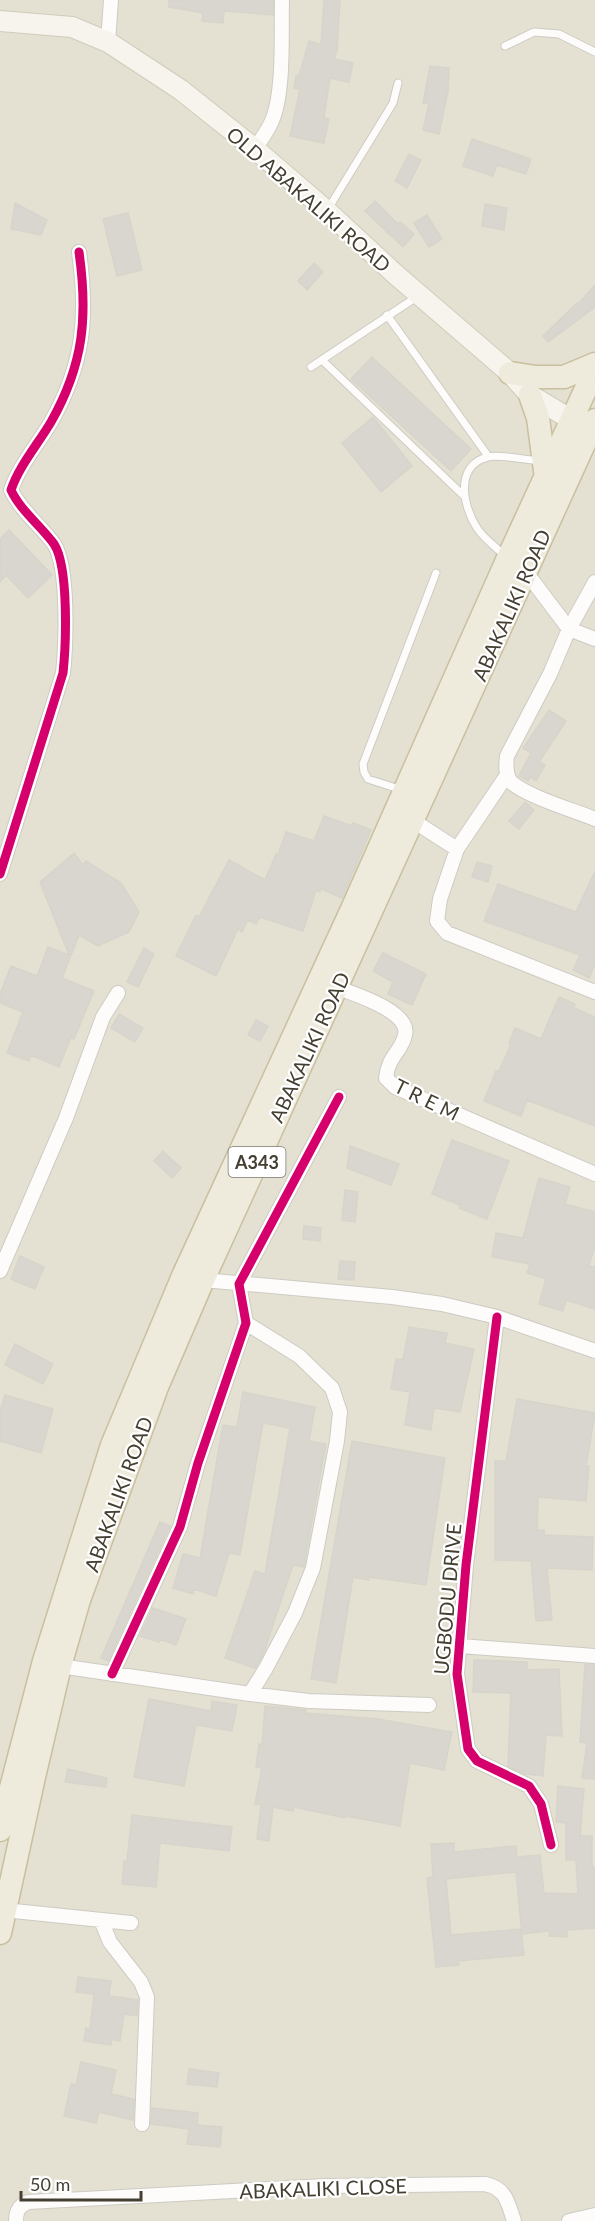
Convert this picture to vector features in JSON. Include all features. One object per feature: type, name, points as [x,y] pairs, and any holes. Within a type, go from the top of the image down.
[{"type":"highway","points":[[510,373],[536,377],[564,377],[595,364]]},
{"type":"highway","name":"ABAKALIKI ROAD","points":[[0,1830],[44,1661],[112,1445],[183,1276],[405,790],[587,430],[595,369]]},
{"type":"highway","points":[[530,394],[538,418],[544,469]]},
{"type":"highway","name":"ABAKALIKI ROAD","points":[[0,1933],[10,1838],[80,1600],[157,1387],[203,1280],[412,820],[517,565],[544,469],[587,430]]},
{"type":"main road","name":"OLD ABAKALIKI ROAD","points":[[0,21],[72,27],[108,42],[181,90],[255,148],[510,373],[530,394],[587,430]]},
{"type":"street","points":[[108,42],[111,0]]},
{"type":"street","points":[[255,148],[271,124],[275,110],[281,73],[282,0]]},
{"type":"street","points":[[0,874],[63,673],[66,639],[62,566],[56,546],[11,490],[65,396],[74,370],[84,329],[84,290],[79,252]]},
{"type":"street","points":[[517,565],[569,629],[595,639]]},
{"type":"street","points":[[595,582],[569,629],[550,674],[507,756],[507,775],[457,849],[440,899],[437,921],[447,933],[595,992]]},
{"type":"street","points":[[507,775],[512,782],[534,794],[595,819]]},
{"type":"street","points":[[412,820],[457,849]]},
{"type":"street","name":"T R E M","points":[[336,987],[392,1011],[404,1024],[406,1035],[387,1066],[386,1078],[395,1087],[595,1174]]},
{"type":"street","points":[[0,1271],[66,1118],[103,1017],[118,993]]},
{"type":"street","points":[[112,1674],[180,1527],[198,1463],[246,1323],[239,1284],[339,1097]]},
{"type":"street","points":[[203,1280],[392,1297],[442,1304],[497,1317],[595,1351]]},
{"type":"street","name":"UGBODU DRIVE","points":[[497,1317],[466,1565],[457,1674],[468,1749],[477,1761],[529,1786],[541,1804],[551,1845]]},
{"type":"street","points":[[246,1323],[299,1356],[332,1388],[339,1412],[337,1441],[313,1568],[295,1613],[250,1694]]},
{"type":"street","points":[[460,1646],[595,1656]]},
{"type":"street","points":[[60,1666],[309,1701],[429,1705]]},
{"type":"street","points":[[4,1910],[131,1923]]},
{"type":"street","points":[[101,1920],[110,1942],[141,1982],[147,1997],[142,2124]]},
{"type":"street","name":"ABAKALIKI CLOSE","points":[[16,2221],[16,2212],[21,2204],[28,2202],[326,2186],[485,2184],[499,2189],[507,2197],[514,2221]]},
{"type":"street","points":[[569,2221],[595,2215]]},
{"type":"lane","points":[[505,46],[534,32],[559,34],[595,52]]},
{"type":"lane","points":[[327,211],[393,103],[398,82]]},
{"type":"lane","points":[[311,367],[420,295]]},
{"type":"lane","points":[[387,315],[488,456],[544,469]]},
{"type":"lane","points":[[321,360],[465,497]]},
{"type":"lane","points":[[488,456],[472,465],[464,477],[465,497],[477,529],[517,565]]},
{"type":"lane","points":[[405,790],[368,779],[363,764],[436,573]]},
{"type":"shaded area","points":[[0,0],[595,0],[595,2221],[0,2221]]},
{"type":"building","points":[[169,0],[273,0],[273,15],[224,11],[223,23],[202,21],[203,13],[169,7]]},
{"type":"building","points":[[324,0],[340,0],[337,50],[334,59],[353,63],[349,82],[330,78],[324,118],[329,119],[324,143],[290,136],[300,89],[294,88],[296,76],[299,76],[309,41],[321,45]]},
{"type":"building","points":[[430,66],[449,68],[448,91],[439,134],[423,130],[429,104],[423,103]]},
{"type":"building","points":[[472,139],[531,159],[526,174],[497,165],[493,176],[463,166]]},
{"type":"building","points":[[409,154],[421,160],[407,188],[395,181]]},
{"type":"building","points":[[375,201],[398,224],[400,222],[414,234],[403,247],[365,211]]},
{"type":"building","points":[[15,203],[47,220],[41,235],[11,229]]},
{"type":"building","points":[[485,204],[507,208],[504,230],[482,226]]},
{"type":"building","points":[[128,213],[142,270],[117,276],[103,219]]},
{"type":"building","points":[[427,215],[442,239],[429,247],[414,223]]},
{"type":"building","points":[[314,263],[323,272],[307,290],[298,281]]},
{"type":"building","points":[[595,285],[595,307],[548,342],[543,336]]},
{"type":"building","points":[[372,357],[471,449],[451,471],[351,379]]},
{"type":"building","points":[[373,417],[412,466],[381,492],[342,443]]},
{"type":"building","points":[[9,530],[52,575],[28,598],[6,575],[0,582],[0,539]]},
{"type":"building","points":[[549,710],[566,721],[539,762],[545,765],[536,781],[530,777],[528,781],[519,776],[531,753],[523,748]]},
{"type":"building","points":[[525,802],[534,810],[519,829],[509,821]]},
{"type":"building","points":[[324,816],[371,830],[342,898],[321,889],[320,892],[316,890],[303,931],[260,917],[256,924],[248,920],[242,932],[238,929],[216,976],[176,956],[196,915],[199,917],[229,860],[265,880],[276,854],[278,855],[286,832],[314,841]]},
{"type":"building","points":[[74,853],[83,865],[86,861],[121,883],[139,912],[129,932],[98,946],[79,935],[62,978],[94,991],[74,1039],[71,1037],[59,1067],[31,1055],[29,1061],[7,1053],[23,1012],[0,1003],[0,994],[11,966],[37,976],[48,947],[69,955],[40,882]]},
{"type":"building","points":[[477,862],[492,866],[488,882],[472,877]]},
{"type":"building","points":[[595,871],[595,964],[589,978],[573,970],[580,955],[484,921],[498,884],[576,912]]},
{"type":"building","points":[[144,948],[154,954],[138,987],[127,982]]},
{"type":"building","points":[[383,953],[426,974],[412,1005],[388,994],[393,982],[373,971]]},
{"type":"building","points":[[559,997],[575,1004],[574,1008],[595,1017],[595,1126],[527,1100],[521,1116],[484,1101],[496,1071],[499,1071],[511,1044],[509,1043],[515,1028],[541,1039]]},
{"type":"building","points":[[119,1014],[143,1028],[135,1042],[111,1028]]},
{"type":"building","points":[[256,1020],[268,1026],[260,1041],[248,1035]]},
{"type":"building","points":[[452,1140],[509,1161],[487,1219],[432,1194]]},
{"type":"building","points":[[350,1146],[399,1164],[391,1185],[347,1168]]},
{"type":"building","points":[[163,1151],[181,1168],[172,1178],[154,1161]]},
{"type":"building","points":[[539,1178],[570,1187],[565,1204],[595,1212],[595,1246],[589,1266],[595,1267],[595,1309],[566,1300],[563,1311],[539,1304],[546,1279],[527,1273],[530,1264],[492,1257],[496,1233],[523,1238]]},
{"type":"building","points":[[345,1190],[358,1192],[355,1222],[342,1220]]},
{"type":"building","points":[[304,1226],[321,1228],[320,1241],[303,1239]]},
{"type":"building","points":[[20,1256],[44,1267],[35,1289],[11,1279]]},
{"type":"building","points":[[340,1261],[355,1262],[354,1280],[338,1279]]},
{"type":"building","points":[[409,1327],[447,1333],[445,1343],[474,1349],[460,1412],[434,1408],[431,1430],[405,1425],[410,1392],[391,1389],[396,1359],[403,1360]]},
{"type":"building","points":[[15,1344],[53,1364],[43,1384],[5,1365]]},
{"type":"building","points":[[243,1392],[315,1407],[309,1441],[326,1444],[304,1567],[293,1565],[263,1655],[255,1668],[225,1658],[255,1571],[265,1574],[290,1428],[263,1423],[240,1555],[229,1553],[216,1596],[194,1589],[193,1594],[173,1588],[183,1554],[200,1558],[223,1425],[237,1427]]},
{"type":"building","points":[[5,1395],[53,1409],[41,1453],[0,1441],[0,1411]]},
{"type":"building","points":[[517,1399],[595,1413],[586,1466],[589,1466],[586,1501],[538,1497],[537,1530],[544,1530],[544,1535],[593,1537],[592,1570],[547,1568],[552,1620],[536,1621],[531,1561],[495,1560],[495,1461],[506,1461]]},
{"type":"building","points":[[352,1441],[445,1458],[426,1585],[353,1577],[336,1683],[311,1679]]},
{"type":"building","points":[[160,1522],[170,1526],[108,1661],[101,1658]]},
{"type":"building","points":[[153,1608],[186,1619],[176,1645],[160,1639],[159,1642],[140,1636]]},
{"type":"building","points":[[474,1660],[527,1662],[527,1670],[559,1669],[562,1736],[546,1735],[543,1776],[525,1774],[508,1766],[511,1693],[473,1692]]},
{"type":"building","points":[[585,1664],[595,1665],[595,1779],[582,1778],[587,1743],[580,1742]]},
{"type":"building","points":[[149,1699],[211,1711],[212,1701],[237,1705],[232,1731],[196,1725],[184,1786],[134,1777]]},
{"type":"building","points":[[265,1706],[306,1710],[305,1713],[378,1719],[452,1732],[444,1770],[410,1763],[400,1826],[346,1816],[345,1818],[294,1807],[293,1811],[273,1807],[269,1841],[257,1839],[261,1805],[255,1804],[262,1768],[256,1767],[259,1744],[262,1745]]},
{"type":"building","points":[[68,1769],[107,1778],[106,1787],[65,1782]]},
{"type":"building","points":[[558,1786],[584,1789],[580,1836],[592,1836],[592,1867],[595,1867],[595,1928],[567,1930],[567,1937],[549,1936],[550,1931],[522,1934],[516,1872],[446,1879],[451,1935],[521,1929],[524,1955],[458,1961],[459,1965],[436,1967],[427,1878],[433,1877],[431,1844],[454,1843],[454,1852],[516,1846],[517,1857],[540,1855],[544,1893],[578,1894],[576,1860],[566,1860],[566,1823],[556,1822]]},
{"type":"building","points":[[132,1815],[232,1827],[229,1851],[160,1843],[156,1887],[122,1884]]},
{"type":"building","points":[[78,1977],[111,1981],[109,1996],[138,2000],[137,2016],[124,2014],[120,2041],[112,2039],[111,2045],[84,2041],[86,2028],[90,2029],[94,1994],[76,1992]]},
{"type":"building","points":[[81,2062],[116,2070],[111,2094],[134,2099],[133,2120],[99,2112],[96,2123],[64,2116],[71,2084],[76,2085]]},
{"type":"building","points":[[189,2069],[219,2073],[217,2087],[187,2084]]},
{"type":"building","points":[[152,2108],[198,2113],[197,2125],[222,2127],[220,2147],[187,2144],[189,2129],[151,2124]]},
{"type":"cycle path","points":[[0,874],[63,673],[65,644],[64,588],[59,555],[54,544],[11,490],[19,472],[62,401],[77,360],[83,319],[79,252]]},
{"type":"cycle path","points":[[112,1674],[180,1527],[198,1463],[246,1323],[239,1284],[339,1097]]},
{"type":"cycle path","points":[[497,1317],[466,1565],[457,1674],[468,1749],[477,1761],[529,1786],[541,1804],[551,1845]]}]
